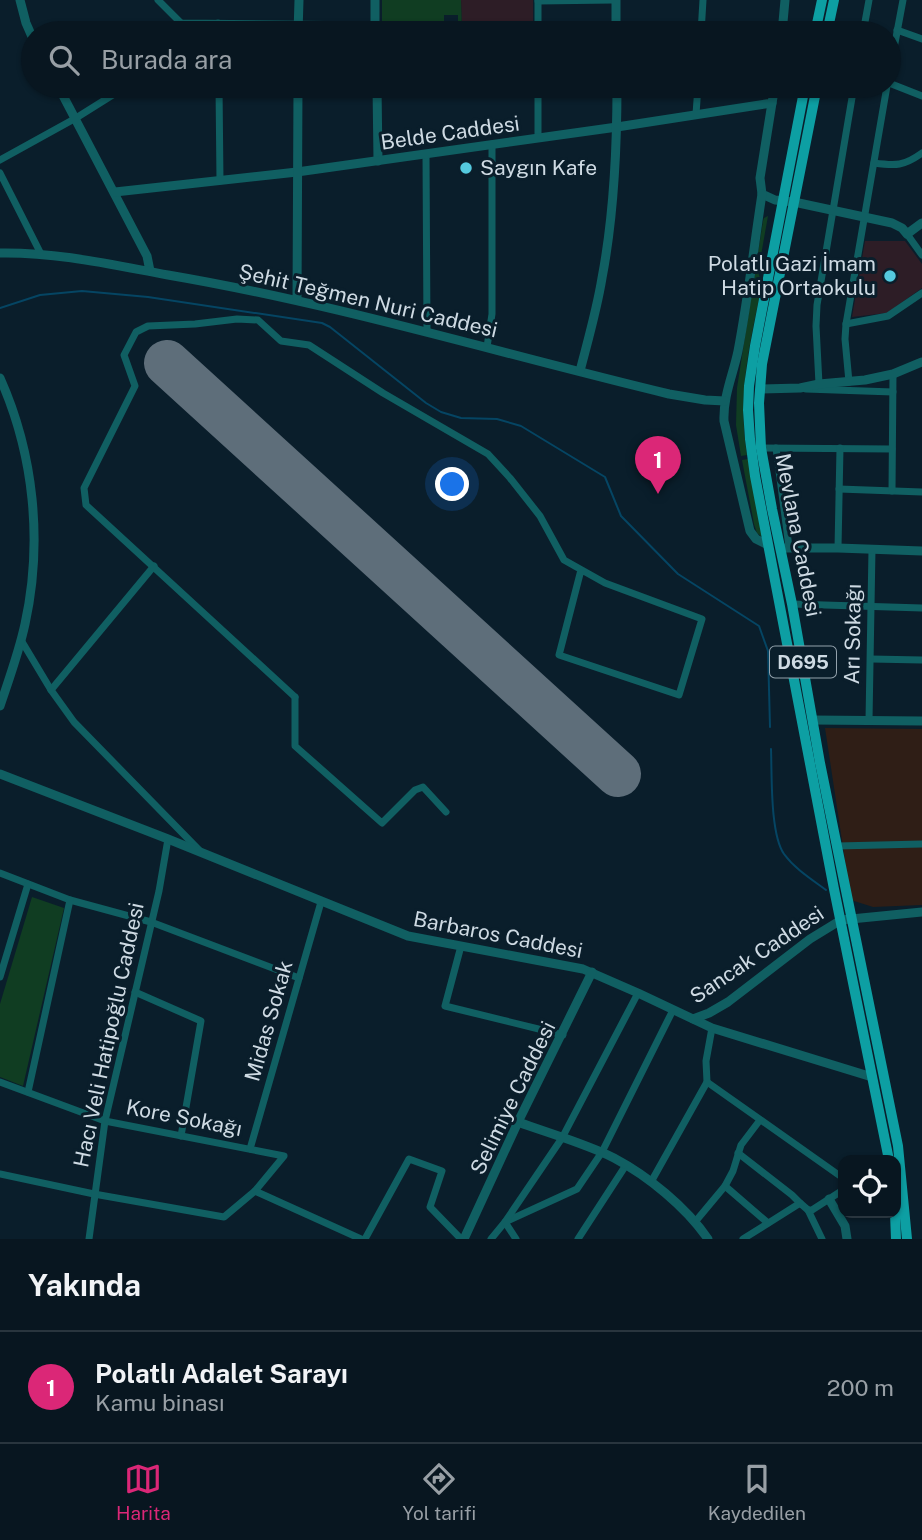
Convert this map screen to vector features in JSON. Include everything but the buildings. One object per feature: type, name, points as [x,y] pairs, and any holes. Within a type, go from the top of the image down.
[{"type":"main road","points":[[818,21],[822,0]]},
{"type":"main road","points":[[830,21],[834,0]]},
{"type":"main road","name":"Mevlana Caddesi","points":[[803,98],[760,388],[761,448],[785,547],[792,604],[837,846],[846,919],[888,1155]]},
{"type":"main road","name":"Mevlana Caddesi","points":[[814,98],[755,346],[748,397],[750,439],[768,545],[846,919],[898,1146],[907,1239]]},
{"type":"main road","points":[[895,1218],[896,1239]]},
{"type":"street","points":[[20,0],[25,21]]},
{"type":"street","points":[[158,0],[179,21]]},
{"type":"street","points":[[298,21],[299,0]]},
{"type":"street","points":[[375,0],[375,21]]},
{"type":"street","points":[[538,21],[538,0],[614,0],[615,21]]},
{"type":"street","points":[[702,21],[703,0]]},
{"type":"street","points":[[783,21],[785,0]]},
{"type":"street","points":[[865,21],[869,0]]},
{"type":"street","points":[[899,21],[903,0]]},
{"type":"street","points":[[901,31],[922,39]]},
{"type":"street","points":[[901,89],[922,96]]},
{"type":"street","points":[[65,98],[147,256],[150,271]]},
{"type":"street","points":[[0,160],[108,98]]},
{"type":"street","points":[[219,98],[220,181]]},
{"type":"street","points":[[297,300],[298,98]]},
{"type":"street","points":[[377,98],[378,161]]},
{"type":"street","points":[[538,98],[538,138]]},
{"type":"street","points":[[580,371],[606,255],[617,98]]},
{"type":"street","points":[[696,114],[697,98]]},
{"type":"street","points":[[768,545],[756,539],[750,531],[724,421],[725,401],[738,350],[762,194],[760,178],[773,98]]},
{"type":"street","points":[[818,384],[816,315],[852,98]]},
{"type":"street","points":[[849,382],[846,324],[886,98]]},
{"type":"street","name":"Belde Caddesi","points":[[115,192],[297,172],[772,103]]},
{"type":"street","points":[[486,347],[492,314],[493,284],[492,144]]},
{"type":"street","points":[[874,163],[898,165],[922,153]]},
{"type":"street","points":[[426,154],[428,332]]},
{"type":"street","points":[[0,173],[41,254]]},
{"type":"street","points":[[762,194],[769,198],[892,223],[902,228],[922,255]]},
{"type":"street","points":[[907,234],[922,223]]},
{"type":"street","name":"Şehit Teğmen Nuri Caddesi","points":[[0,253],[41,254],[150,271],[297,300],[670,394],[725,401]]},
{"type":"street","points":[[846,324],[888,316],[922,292]]},
{"type":"street","points":[[295,740],[295,697],[86,505],[84,488],[135,386],[124,355],[136,332],[148,326],[237,319],[258,320],[281,341],[309,345],[383,393],[488,454],[540,516],[564,560],[605,583],[702,619],[679,695],[559,655],[581,570]]},
{"type":"street","points":[[800,388],[893,374],[922,362]]},
{"type":"street","points":[[892,491],[893,374]]},
{"type":"street","points":[[0,378],[17,420],[30,475],[33,538],[29,604],[21,640],[0,706]]},
{"type":"street","points":[[760,388],[893,392]]},
{"type":"street","points":[[761,448],[892,449]]},
{"type":"street","points":[[776,448],[785,547],[922,551]]},
{"type":"street","points":[[838,548],[840,448]]},
{"type":"street","points":[[839,489],[922,492]]},
{"type":"street","name":"Arı Sokağı","points":[[869,720],[872,549]]},
{"type":"street","points":[[51,690],[154,566]]},
{"type":"street","points":[[792,604],[922,608]]},
{"type":"street","points":[[21,640],[74,722],[205,855]]},
{"type":"street","points":[[871,659],[922,660]]},
{"type":"street","points":[[295,697],[295,746],[382,822],[415,790],[423,787],[446,812]]},
{"type":"street","points":[[813,720],[922,721]]},
{"type":"street","name":"Barbaros Caddesi","points":[[0,774],[408,936],[592,972],[712,1028],[873,1077]]},
{"type":"street","name":"Hacı Veli Hatipoğlu Caddesi","points":[[89,1239],[104,1121],[168,839]]},
{"type":"street","points":[[837,846],[922,845]]},
{"type":"street","points":[[0,873],[69,900],[151,922],[299,978]]},
{"type":"street","points":[[0,977],[28,884]]},
{"type":"street","points":[[28,1093],[69,900]]},
{"type":"street","name":"Midas Sokak","points":[[250,1149],[321,902]]},
{"type":"street","points":[[846,919],[922,912]]},
{"type":"street","name":"Sancak Caddesi","points":[[693,1020],[728,1002],[810,939],[846,919]]},
{"type":"street","points":[[461,946],[445,1006],[563,1035]]},
{"type":"street","name":"Selimiye Caddesi","points":[[463,1239],[592,972]]},
{"type":"street","points":[[135,992],[201,1021],[181,1136]]},
{"type":"street","points":[[491,1239],[562,1138],[638,993]]},
{"type":"street","points":[[505,1222],[577,1189],[602,1153],[673,1010]]},
{"type":"street","points":[[651,1182],[707,1082],[706,1061],[712,1028]]},
{"type":"street","name":"Kore Sokağı","points":[[0,1082],[104,1121],[284,1156],[255,1191]]},
{"type":"street","points":[[707,1082],[838,1174]]},
{"type":"street","points":[[695,1222],[725,1186],[738,1153],[760,1119]]},
{"type":"street","points":[[518,1122],[602,1153],[626,1165],[676,1203],[708,1239]]},
{"type":"street","points":[[738,1153],[793,1195],[808,1210],[819,1238]]},
{"type":"street","points":[[0,1174],[224,1217],[255,1191],[363,1239],[410,1159],[442,1171],[430,1207],[463,1239]]},
{"type":"street","points":[[578,1239],[626,1165]]},
{"type":"street","points":[[725,1186],[768,1223]]},
{"type":"street","points":[[808,1210],[813,1210],[838,1193]]},
{"type":"street","points":[[829,1199],[845,1226],[847,1239]]},
{"type":"street","points":[[743,1239],[800,1203]]},
{"type":"street","points":[[505,1222],[516,1239]]},
{"type":"shaded area","points":[[461,0],[533,0],[533,21],[462,21]]},
{"type":"shaded area","name":"Polatlı Gazi İmam Hatip Ortaokulu","points":[[865,241],[905,241],[922,264],[922,288],[887,313],[852,317]]},
{"type":"shaded area","points":[[825,728],[922,729],[922,905],[873,907],[851,900]]},
{"type":"green space","points":[[382,0],[461,0],[462,21],[458,21],[458,15],[444,15],[444,21],[382,21]]},
{"type":"green space","points":[[768,216],[758,272],[762,284],[744,389],[747,455],[741,456],[736,425],[737,388],[763,221]]},
{"type":"green space","points":[[748,459],[762,537],[757,533],[754,524],[742,460]]},
{"type":"green space","points":[[32,897],[64,908],[23,1086],[0,1077],[0,1004]]},
{"type":"waterway","points":[[0,308],[40,295],[82,291],[148,297],[322,323],[441,412],[461,418],[497,419],[521,426],[605,477],[621,516],[678,574],[759,626],[768,651],[770,727]]},
{"type":"waterway","points":[[771,749],[773,804],[779,845],[793,864],[826,890]]},
{"type":"runway","points":[[167,363],[618,774]]},
{"type":"place","name":"Saygın Kafe","points":[[466,168]]},
{"type":"place","name":"Polatlı Gazi İmam Hatip Ortaokulu","points":[[890,276]]},
{"type":"place","name":"Polatlı Adalet Sarayı","points":[[658,494]]}]
